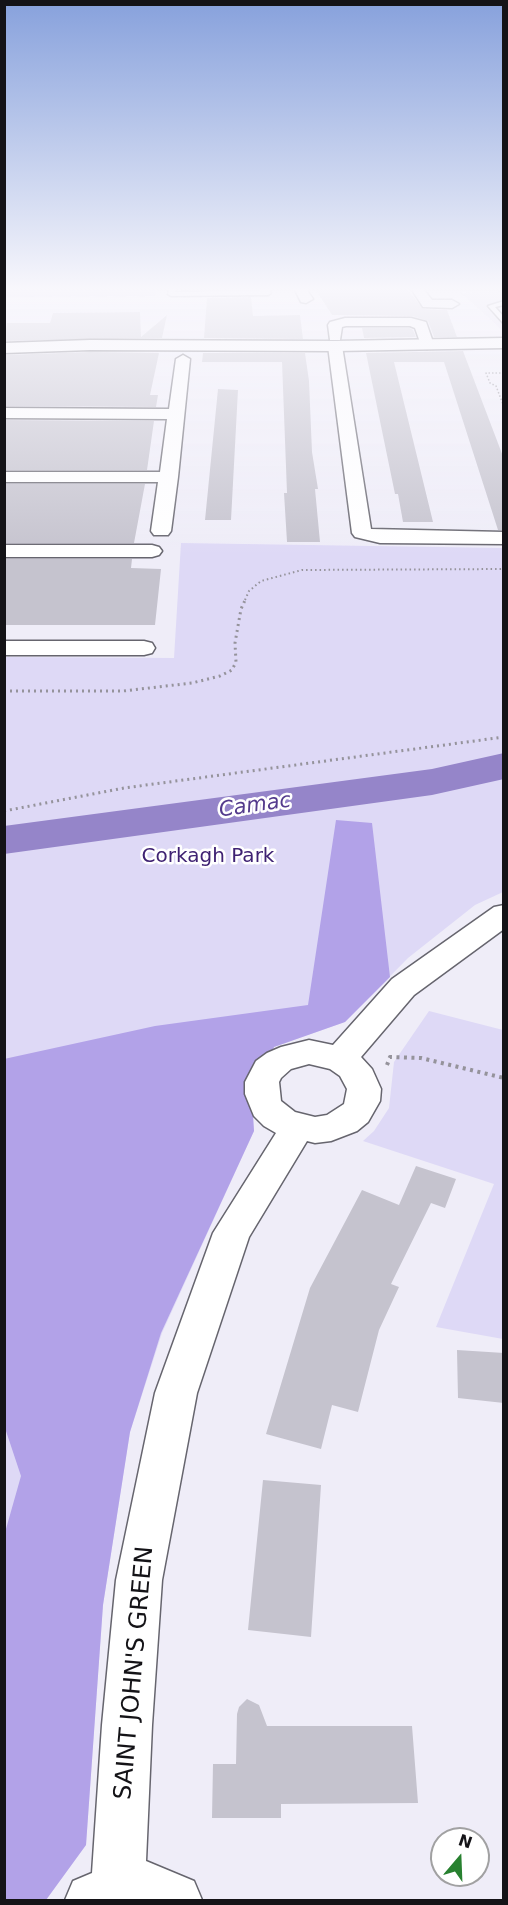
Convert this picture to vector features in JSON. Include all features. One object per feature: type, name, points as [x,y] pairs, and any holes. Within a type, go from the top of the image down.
[{"type":"street","points":[[161,531],[180,379]]},
{"type":"street","points":[[340,379],[362,533],[380,537],[504,538]]},
{"type":"street","points":[[4,414],[176,414]]},
{"type":"street","points":[[4,477],[169,477]]},
{"type":"street","points":[[4,551],[152,550]]},
{"type":"street","points":[[4,648],[144,648]]},
{"type":"street","points":[[340,1059],[403,987],[504,914]]},
{"type":"street","points":[[309,1053],[340,1059],[352,1067],[364,1089],[363,1101],[357,1113],[345,1122],[331,1128],[315,1130],[298,1128],[276,1117],[266,1107],[262,1094],[262,1082],[268,1070],[279,1061],[293,1055],[309,1053]]},
{"type":"street","name":"SAINT JOHN'S GREEN","points":[[105,1895],[139,1580],[176,1393],[232,1233],[298,1128]]},
{"type":"street","points":[[105,1895],[146,1888],[175,1900]]},
{"type":"path","points":[[488,379],[490,383],[496,386],[504,407]]},
{"type":"path","points":[[4,691],[123,691],[192,683],[220,676],[232,670],[236,662],[235,643],[241,609],[249,591],[261,581],[278,575],[302,570],[504,569]]},
{"type":"path","points":[[4,811],[124,788],[504,737]]},
{"type":"path","points":[[386,1067],[390,1057],[421,1059],[504,1078]]},
{"type":"green space","name":"Corkagh Park","points":[[181,543],[503,548],[503,892],[475,905],[408,958],[345,1022],[274,1047],[252,1100],[254,1131],[162,1333],[130,1432],[103,1605],[86,1845],[46,1900],[5,1900],[5,657],[174,658]]},
{"type":"green space","points":[[429,1011],[503,1030],[503,1339],[436,1327],[494,1184],[363,1141],[374,1131],[389,1108],[394,1062]]},
{"type":"shaded area","points":[[336,820],[372,823],[390,977],[345,1022],[274,1047],[252,1100],[254,1131],[161,1333],[130,1432],[103,1605],[86,1845],[46,1900],[5,1900],[4,1536],[21,1476],[4,1425],[4,1059],[155,1026],[308,1005]]},
{"type":"building","points":[[4,379],[153,379],[150,395],[158,395],[156,407],[4,406]]},
{"type":"building","points":[[283,379],[309,379],[320,542],[287,542],[284,493],[287,493]]},
{"type":"building","points":[[371,379],[398,379],[433,522],[403,522],[398,494],[395,494]]},
{"type":"building","points":[[449,379],[474,379],[504,459],[504,530],[498,530]]},
{"type":"building","points":[[218,389],[238,390],[231,520],[205,520]]},
{"type":"building","points":[[4,420],[154,421],[147,470],[4,470]]},
{"type":"building","points":[[4,484],[145,484],[134,543],[4,543]]},
{"type":"building","points":[[4,559],[132,559],[131,568],[161,569],[155,625],[4,625]]},
{"type":"building","points":[[416,1166],[456,1179],[445,1208],[431,1203],[391,1284],[399,1287],[379,1330],[358,1412],[332,1405],[321,1449],[266,1434],[310,1288],[362,1190],[399,1205]]},
{"type":"building","points":[[457,1350],[504,1353],[504,1403],[458,1398]]},
{"type":"building","points":[[263,1480],[321,1485],[311,1637],[248,1630]]},
{"type":"building","points":[[247,1699],[259,1705],[267,1726],[412,1726],[418,1803],[281,1804],[281,1818],[212,1818],[213,1764],[236,1764],[237,1714],[239,1707]]},
{"type":"waterway","name":"Camac","points":[[4,840],[432,782],[504,766]]}]
